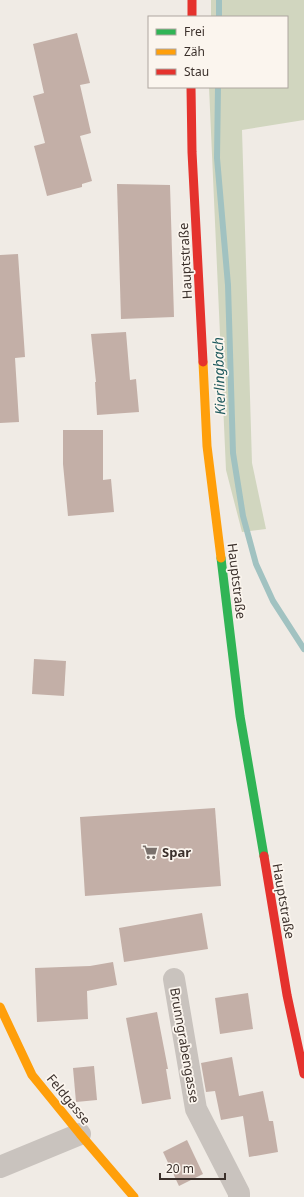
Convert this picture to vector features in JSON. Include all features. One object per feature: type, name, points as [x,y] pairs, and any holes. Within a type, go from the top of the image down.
[{"type":"main road","points":[[192,0],[192,16]]},
{"type":"main road","name":"Hauptstraße","points":[[191,88],[192,152],[207,446],[240,716],[287,995],[304,1074]]},
{"type":"main road","name":"Feldgasse","points":[[0,1007],[32,1074],[80,1134],[134,1197]]},
{"type":"street","name":"Brunngrabengasse","points":[[174,979],[196,1109],[238,1193],[238,1197]]},
{"type":"street","points":[[0,1167],[80,1134]]},
{"type":"green space","points":[[211,0],[304,0],[304,120],[242,130],[252,463],[266,529],[242,532],[226,470],[209,88],[288,88],[288,16],[211,16]]},
{"type":"building","points":[[77,33],[90,83],[80,85],[91,133],[80,136],[92,181],[82,184],[82,187],[47,196],[34,146],[45,143],[33,96],[44,93],[33,44]]},
{"type":"building","points":[[117,184],[170,185],[174,317],[121,319]]},
{"type":"building","points":[[18,254],[25,357],[15,358],[19,422],[0,423],[0,255]]},
{"type":"building","points":[[126,332],[130,380],[136,379],[139,412],[97,415],[96,382],[91,334]]},
{"type":"building","points":[[63,430],[103,430],[103,480],[111,479],[114,512],[68,516],[63,464]]},
{"type":"building","points":[[34,659],[66,661],[64,696],[32,694]]},
{"type":"building","name":"Spar","points":[[215,808],[221,886],[85,896],[80,817]]},
{"type":"building","points":[[202,913],[208,949],[124,962],[119,928]]},
{"type":"building","points":[[113,962],[117,985],[87,991],[88,1019],[37,1022],[35,968],[90,966]]},
{"type":"building","points":[[248,993],[253,1029],[220,1034],[215,998]]},
{"type":"building","points":[[157,1012],[168,1069],[166,1069],[171,1099],[142,1104],[126,1018]]},
{"type":"building","points":[[232,1057],[239,1096],[263,1091],[269,1121],[273,1121],[278,1152],[249,1157],[243,1116],[221,1120],[215,1091],[206,1092],[201,1063]]},
{"type":"building","points":[[94,1066],[97,1100],[76,1102],[73,1068]]},
{"type":"building","points":[[187,1140],[203,1174],[179,1186],[163,1152]]},
{"type":"waterway","name":"Kierlingbach","points":[[219,0],[219,16]]},
{"type":"waterway","name":"Kierlingbach","points":[[218,88],[217,158],[228,285],[233,453],[243,516],[256,564],[273,601],[304,649]]},
{"type":"traffic: fast","points":[[221,558],[240,716],[264,856]]},
{"type":"traffic: slow","points":[[203,362],[207,446],[221,558]]},
{"type":"traffic: slow","points":[[0,1007],[32,1075],[134,1197]]},
{"type":"traffic: jam","points":[[192,0],[192,16]]},
{"type":"traffic: jam","points":[[191,88],[192,152],[203,362]]},
{"type":"traffic: jam","points":[[264,856],[287,995],[304,1074]]},
{"type":"place","name":"Spar","points":[[150,852]]}]
